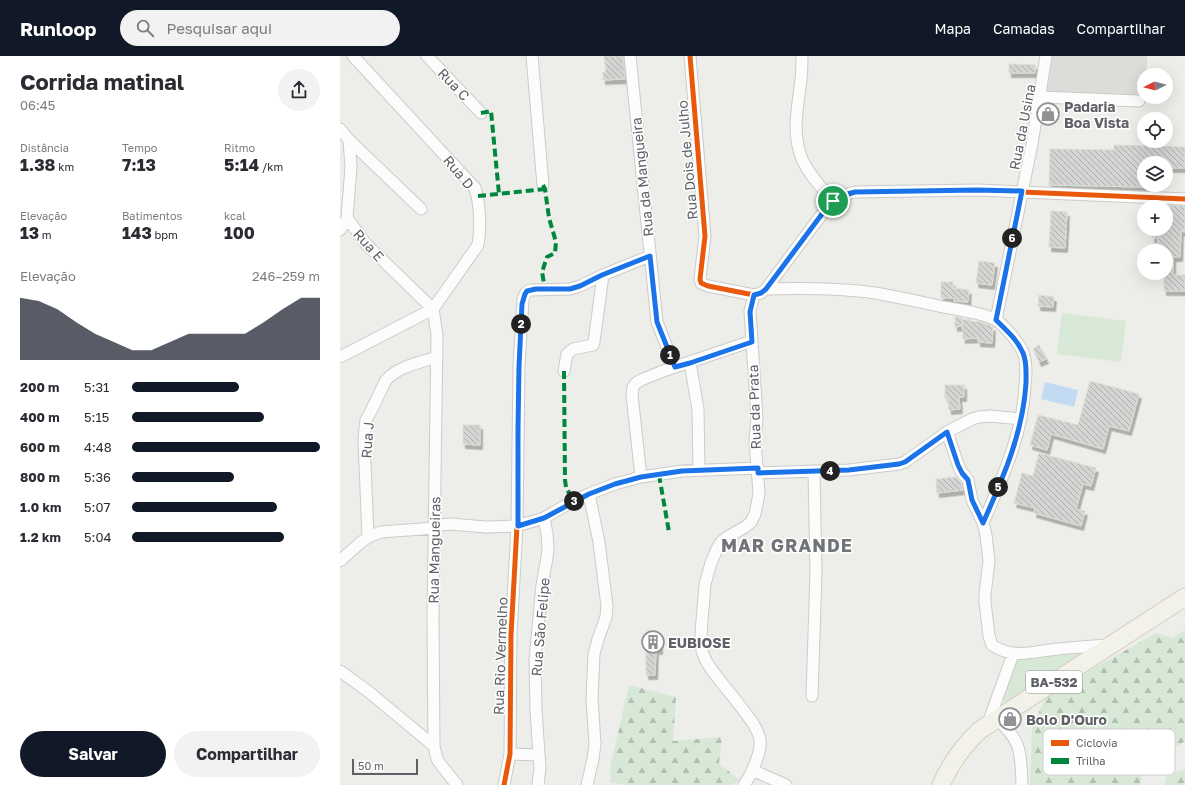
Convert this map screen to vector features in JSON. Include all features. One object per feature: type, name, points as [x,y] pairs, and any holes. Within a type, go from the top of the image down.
[{"type":"main road","name":"BA-532","points":[[941,785],[944,776],[968,742],[991,722],[1113,645],[1185,597]]},
{"type":"street","name":"Rua D","points":[[353,56],[469,181],[475,188],[478,196],[480,235],[478,245],[433,309]]},
{"type":"street","name":"Rua C","points":[[426,56],[481,113]]},
{"type":"street","points":[[532,56],[543,184]]},
{"type":"street","name":"Rua da Mangueira","points":[[630,56],[657,322],[675,367]]},
{"type":"street","name":"Rua Dois de Julho","points":[[690,56],[705,236],[701,283],[708,286],[754,295]]},
{"type":"street","points":[[802,56],[795,127],[798,144],[802,159],[808,170],[833,201]]},
{"type":"street","name":"Rua da Usina","points":[[996,320],[1040,97],[1046,56]]},
{"type":"street","points":[[1040,97],[1137,101]]},
{"type":"street","points":[[340,129],[349,140],[421,209]]},
{"type":"street","name":"Rua E","points":[[349,140],[351,167],[347,218],[366,244],[433,309]]},
{"type":"street","points":[[754,295],[761,293],[766,289],[833,201],[846,194],[855,192],[977,190],[1185,199]]},
{"type":"street","points":[[340,230],[347,218]]},
{"type":"street","points":[[564,371],[567,354],[573,349],[593,345],[602,275],[650,256]]},
{"type":"street","name":"Rua Rio Vermelho","points":[[504,785],[510,754],[512,635],[518,526],[519,366],[522,304],[527,291],[570,289],[580,286],[602,275]]},
{"type":"street","points":[[766,289],[823,289],[875,293],[954,309],[996,320],[1017,341],[1024,354],[1026,367],[1025,394],[1021,419],[1011,454],[983,523]]},
{"type":"street","name":"Rua da Prata","points":[[744,785],[752,770],[760,747],[760,740],[746,713],[706,661],[702,651],[701,633],[705,584],[711,563],[721,542],[751,522],[755,514],[759,494],[755,440],[757,418],[750,312],[754,295]]},
{"type":"street","name":"Rua Mangueiras","points":[[433,309],[437,335],[433,618],[434,746],[440,765],[457,785]]},
{"type":"street","points":[[340,357],[433,309]]},
{"type":"street","points":[[641,477],[632,395],[633,387],[636,383],[675,367],[752,342]]},
{"type":"street","name":"Rua J","points":[[368,537],[364,440],[366,420],[386,380],[391,375],[404,368],[437,357]]},
{"type":"street","points":[[690,363],[698,408],[699,470]]},
{"type":"street","points":[[340,561],[368,537],[381,532],[435,528],[441,525],[450,524],[486,527],[518,526],[544,518],[589,494],[615,484],[641,477],[699,470],[814,472],[849,470],[899,464],[905,462],[947,432],[979,417],[990,416],[1021,419]]},
{"type":"street","points":[[947,432],[958,465],[968,480],[972,500],[983,523],[989,561],[985,594],[989,636],[992,645],[1013,654],[1113,645]]},
{"type":"street","points":[[812,696],[816,572],[814,472]]},
{"type":"street","points":[[587,785],[595,744],[592,698],[593,663],[595,647],[606,617],[607,606],[599,542],[589,494]]},
{"type":"street","name":"Rua São Felipe","points":[[538,785],[540,768],[534,659],[542,585],[548,547],[544,518]]},
{"type":"street","points":[[1013,654],[991,722],[1006,726],[1019,747],[1022,785]]},
{"type":"street","points":[[342,673],[369,692],[434,746]]},
{"type":"street","points":[[510,754],[539,755]]},
{"type":"street","points":[[752,770],[786,785]]},
{"type":"shaded area","points":[[1051,56],[1147,56],[1147,68],[1137,68],[1137,96],[1047,93]]},
{"type":"green space","points":[[1062,313],[1126,321],[1121,362],[1057,354]]},
{"type":"green space","points":[[1185,630],[1185,741],[1175,748],[1175,729],[1043,729],[1043,775],[1142,775],[1140,785],[1030,785],[1032,727],[1047,695],[1156,633],[1172,638]]},
{"type":"green space","points":[[1086,650],[1087,655],[1006,706],[1003,696],[1013,659]]},
{"type":"green space","points":[[629,685],[676,697],[673,741],[722,737],[719,763],[739,780],[733,785],[625,785],[611,782],[610,769]]},
{"type":"green space","points":[[1185,770],[1185,785],[1164,785],[1167,775],[1175,775],[1175,772]]},
{"type":"water","points":[[1045,382],[1078,390],[1074,407],[1041,399]]},
{"type":"building","points":[[604,56],[623,56],[625,79],[603,80],[603,72],[606,72]]},
{"type":"building","points":[[1009,64],[1035,65],[1035,73],[1009,73]]},
{"type":"building","points":[[1114,145],[1137,146],[1137,148],[1185,147],[1185,168],[1173,168],[1173,156],[1137,156],[1137,187],[1049,185],[1050,149],[1114,150]]},
{"type":"building","points":[[1173,205],[1185,206],[1185,232],[1181,231],[1180,257],[1173,257],[1173,244],[1158,244],[1158,238],[1152,238],[1152,236],[1173,236]]},
{"type":"building","points":[[1051,211],[1067,212],[1065,248],[1049,247]]},
{"type":"building","points":[[979,261],[995,263],[992,285],[976,283]]},
{"type":"building","points":[[1173,275],[1185,275],[1185,291],[1164,291],[1164,280],[1173,280]]},
{"type":"building","points":[[941,282],[953,282],[953,288],[969,290],[968,302],[954,301],[954,298],[941,298]]},
{"type":"building","points":[[1039,295],[1054,297],[1053,307],[1038,306]]},
{"type":"building","points":[[955,317],[962,317],[962,326],[955,327]]},
{"type":"building","points":[[970,319],[970,321],[981,322],[993,327],[992,343],[978,342],[978,338],[963,339],[962,320]]},
{"type":"building","points":[[1039,345],[1046,359],[1039,362],[1033,349]]},
{"type":"building","points":[[1090,381],[1139,394],[1129,431],[1109,426],[1103,449],[1051,434],[1047,450],[1030,445],[1038,415],[1078,425]]},
{"type":"building","points":[[945,385],[964,385],[964,397],[959,397],[960,409],[949,410],[948,398],[945,398]]},
{"type":"building","points":[[463,425],[480,425],[480,445],[463,444]]},
{"type":"building","points":[[1039,453],[1096,468],[1091,486],[1083,484],[1076,509],[1085,511],[1081,526],[1034,513],[1035,508],[1014,503],[1022,473],[1033,476]]},
{"type":"building","points":[[957,477],[963,490],[937,493],[936,479]]},
{"type":"building","points":[[646,635],[660,635],[660,650],[656,650],[655,675],[646,675]]},
{"type":"marked path","points":[[481,113],[491,111],[499,194]]},
{"type":"marked path","points":[[543,185],[545,189],[549,218],[556,242],[555,253],[547,257],[542,272],[545,289]]},
{"type":"marked path","points":[[478,196],[545,189]]},
{"type":"marked path","points":[[564,371],[565,480],[566,487],[573,501]]},
{"type":"marked path","points":[[659,475],[669,532]]},
{"type":"cycle path","points":[[690,56],[705,236],[700,279],[701,283],[708,286],[754,295],[761,293],[766,289],[825,210],[838,198],[855,192],[977,190],[1185,199]]},
{"type":"cycle path","points":[[504,785],[510,754],[511,635],[517,526],[519,366],[523,299],[529,290],[570,289],[650,256]]},
{"type":"place","name":"Padaria Boa Vista","points":[[1048,114]]},
{"type":"place","name":"EUBIOSE","points":[[653,642]]},
{"type":"place","name":"Bolo D'Ouro","points":[[1010,719]]},
{"type":"district","name":"MAR GRANDE","points":[[787,545]]},
{"type":"route","points":[[977,190],[1022,191],[996,320],[1017,341],[1024,354],[1026,367],[1025,394],[1021,419],[1011,454],[996,495],[983,523],[972,500],[968,480],[958,465],[947,432],[905,462],[899,464],[849,470],[814,472],[758,473],[758,468],[682,471],[641,477],[615,484],[589,494],[544,518],[518,526],[519,366],[522,304],[527,291],[536,289],[570,289],[650,256],[657,322],[675,367],[690,363],[752,342],[750,312],[754,295],[761,293],[766,289],[833,201],[846,194],[855,192],[977,190]]}]
